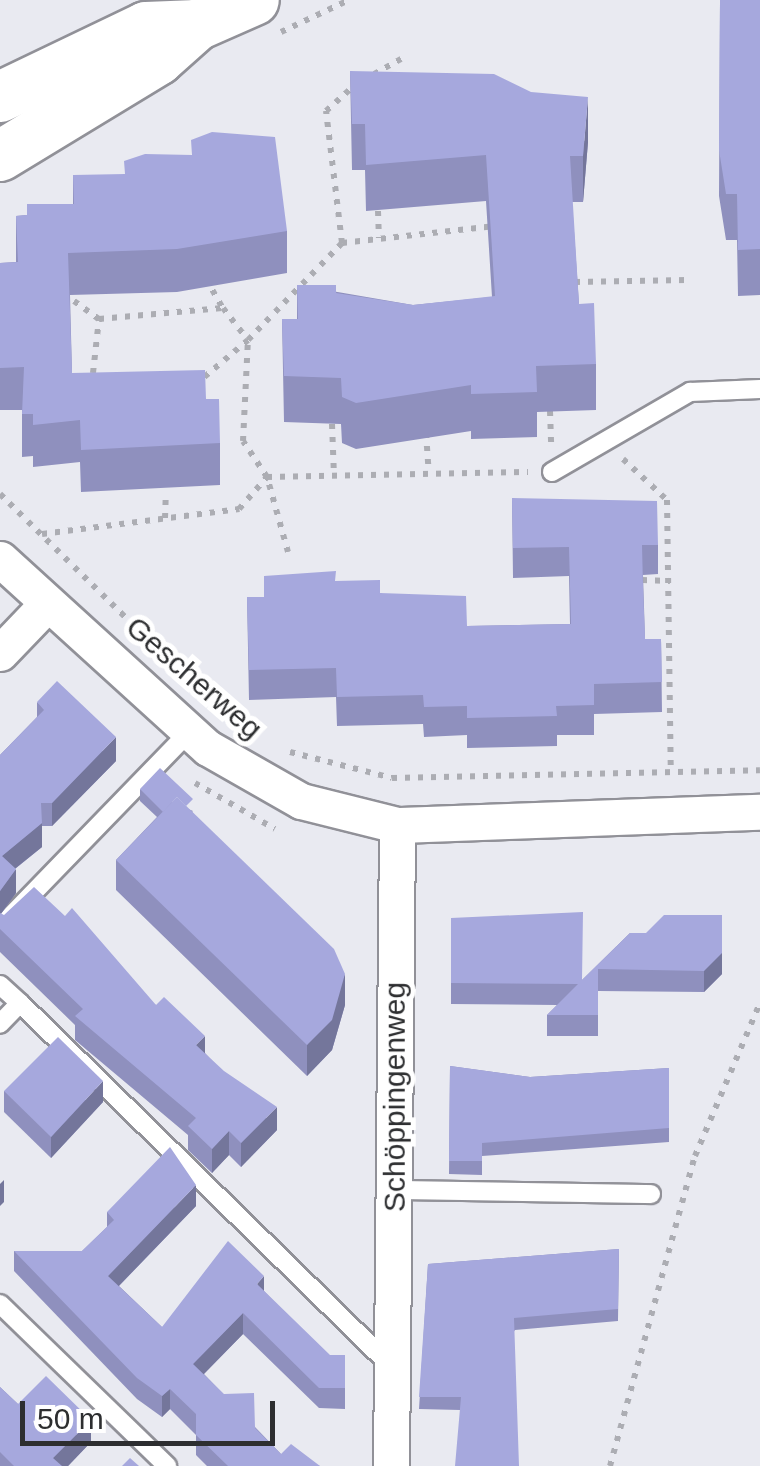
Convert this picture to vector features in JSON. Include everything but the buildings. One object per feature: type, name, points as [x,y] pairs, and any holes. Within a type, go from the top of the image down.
[{"type":"main road","points":[[0,156],[158,60],[197,25],[254,0]]},
{"type":"main road","points":[[0,97],[146,28],[197,25]]},
{"type":"street","name":"Gescherweg","points":[[0,558],[189,732],[275,791],[397,825],[760,812]]},
{"type":"street","points":[[0,653],[48,603]]},
{"type":"street","name":"Schöppingenweg","points":[[392,1466],[397,825]]},
{"type":"lane","points":[[552,472],[609,446],[690,392],[760,389]]},
{"type":"lane","points":[[0,927],[189,732]]},
{"type":"lane","points":[[0,985],[394,1368]]},
{"type":"lane","points":[[0,1024],[20,1004]]},
{"type":"lane","points":[[395,1190],[652,1194]]},
{"type":"lane","points":[[0,1304],[167,1466]]},
{"type":"path","points":[[342,243],[326,111],[401,59]]},
{"type":"path","points":[[378,211],[379,238]]},
{"type":"path","points":[[90,396],[102,384],[202,379],[248,340],[342,243],[499,226]]},
{"type":"path","points":[[204,276],[248,340],[243,441],[267,477],[288,552]]},
{"type":"path","points":[[575,282],[688,280]]},
{"type":"path","points":[[74,300],[99,318],[223,308]]},
{"type":"path","points":[[99,318],[91,337],[102,384]]},
{"type":"path","points":[[332,424],[334,474]]},
{"type":"path","points":[[426,432],[429,472]]},
{"type":"path","points":[[609,446],[666,500],[672,814]]},
{"type":"path","points":[[40,534],[239,509],[267,477],[552,472]]},
{"type":"path","points":[[165,518],[166,492]]},
{"type":"path","name":"Gescherweg","points":[[0,494],[196,686]]},
{"type":"path","points":[[642,580],[670,580]]},
{"type":"path","points":[[653,664],[668,663]]},
{"type":"path","name":"Gescherweg","points":[[283,750],[392,778],[760,770]]},
{"type":"path","points":[[610,1466],[695,1156],[760,1002]]}]
